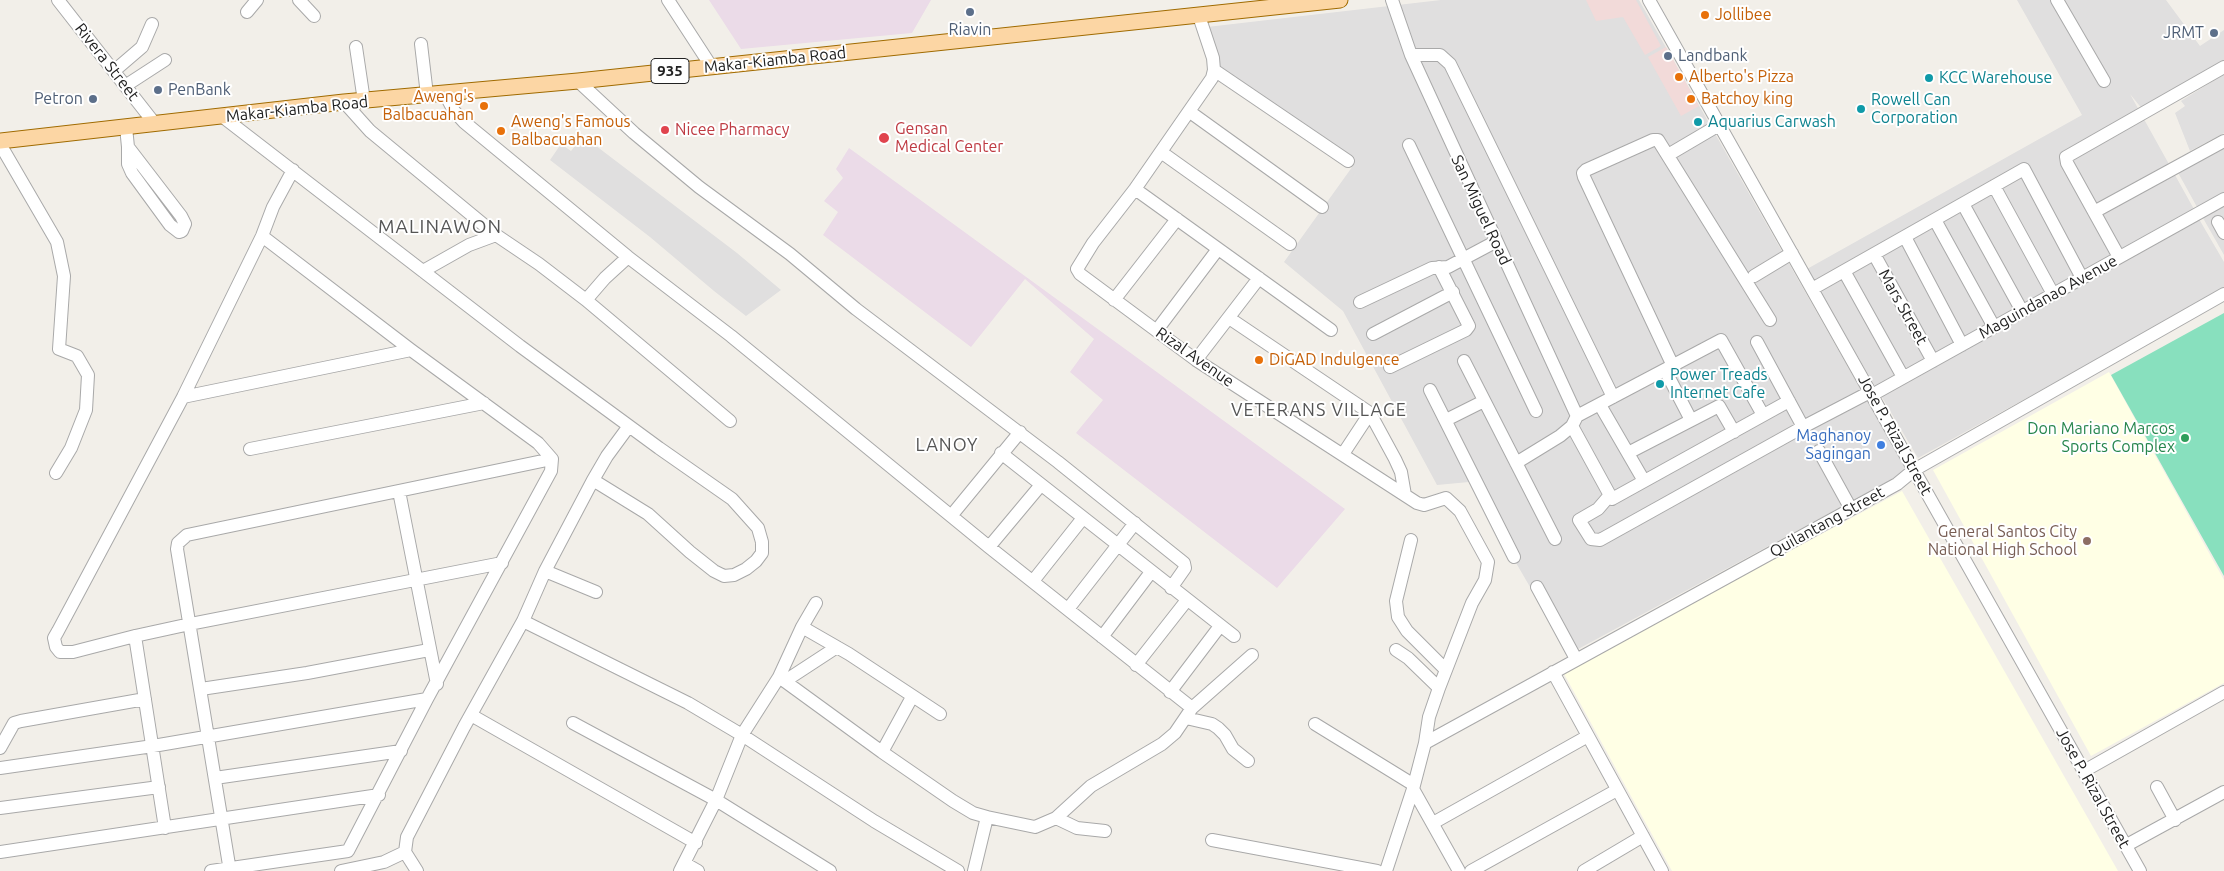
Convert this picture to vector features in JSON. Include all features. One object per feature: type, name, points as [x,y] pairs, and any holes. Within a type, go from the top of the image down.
[{"type":"main road","name":"Makar-Kiamba Road","points":[[0,142],[344,102],[578,81],[1199,16],[1257,5],[1340,0]]},
{"type":"street","name":"Rivera Street","points":[[58,0],[155,124]]},
{"type":"street","points":[[247,12],[256,0]]},
{"type":"street","points":[[299,0],[314,16]]},
{"type":"street","points":[[668,0],[711,66]]},
{"type":"street","name":"San Miguel Road","points":[[1392,0],[1411,55],[1610,495]]},
{"type":"street","name":"Jose P. Rizal Street","points":[[1649,0],[2140,871]]},
{"type":"street","points":[[2057,0],[2104,81]]},
{"type":"street","points":[[1199,16],[1213,58],[1214,70],[1207,87],[1135,189],[1331,330]]},
{"type":"street","points":[[114,71],[142,46],[152,24]]},
{"type":"street","points":[[421,44],[427,95]]},
{"type":"street","points":[[356,47],[364,101]]},
{"type":"street","points":[[1411,55],[1440,55],[1450,64],[1613,398]]},
{"type":"street","points":[[125,86],[165,60]]},
{"type":"street","points":[[2119,257],[2066,161],[2067,154],[2224,67]]},
{"type":"street","points":[[1214,70],[1348,161]]},
{"type":"street","points":[[578,81],[634,133],[699,187],[790,254],[856,308],[1020,432],[1185,564],[1185,568],[1171,588]]},
{"type":"street","points":[[445,94],[458,117],[628,257],[731,336],[989,547],[1136,664],[1170,692],[1189,713],[1218,728],[1225,735],[1233,749],[1248,761]]},
{"type":"street","points":[[344,102],[370,132],[496,235],[539,264],[586,300],[730,421]]},
{"type":"street","points":[[1190,112],[1322,207]]},
{"type":"street","points":[[224,117],[423,271],[629,426],[732,499],[758,528],[762,542],[762,553],[746,569],[734,575],[724,576],[714,571],[690,552],[648,514],[593,480]]},
{"type":"street","points":[[1668,155],[1719,125]]},
{"type":"street","points":[[126,127],[128,164],[132,173],[170,225],[178,232],[182,231],[184,224],[181,216],[128,148]]},
{"type":"street","points":[[1691,420],[1583,175],[1586,170],[1655,139],[1660,142],[1770,320]]},
{"type":"street","points":[[2094,212],[2224,141]]},
{"type":"street","points":[[0,142],[57,242],[64,276],[59,349],[77,356],[88,375],[86,410],[71,448],[56,473]]},
{"type":"street","points":[[1409,145],[1536,411]]},
{"type":"street","points":[[1161,152],[1290,244]]},
{"type":"street","points":[[1812,289],[2024,169],[2082,278]]},
{"type":"street","points":[[293,170],[273,207],[262,236],[183,397],[54,638],[56,646],[60,652],[66,653],[190,624],[306,603],[416,579],[502,563]]},
{"type":"street","points":[[1994,186],[2054,294]]},
{"type":"street","name":"Rizal Avenue","points":[[1135,189],[1080,261],[1078,272],[1196,360],[1417,503],[1424,505],[1440,498],[1446,498],[1460,511],[1488,562],[1485,580],[1472,603],[1446,670]]},
{"type":"street","name":"Maguindanao Avenue","points":[[1610,495],[1598,509],[1579,520],[1591,539],[1600,540],[1803,427],[1933,361],[2224,199]]},
{"type":"street","points":[[1963,204],[2022,311]]},
{"type":"street","points":[[1114,300],[1177,219]]},
{"type":"street","points":[[1935,220],[1994,327]]},
{"type":"street","points":[[423,271],[458,250],[496,235]]},
{"type":"street","points":[[262,236],[411,350],[538,443],[552,459],[551,471],[437,684],[427,699],[379,795],[337,871]]},
{"type":"street","points":[[1905,237],[1962,345]]},
{"type":"street","points":[[1360,302],[1432,268],[1446,268],[1495,242]]},
{"type":"street","points":[[1157,330],[1218,249]]},
{"type":"street","points":[[1754,276],[1792,253]]},
{"type":"street","name":"Mars Street","points":[[1874,254],[1933,361]]},
{"type":"street","points":[[586,300],[605,278],[628,257]]},
{"type":"street","points":[[1390,367],[1468,328],[1468,321],[1439,267]]},
{"type":"street","points":[[1844,271],[1903,377]]},
{"type":"street","points":[[1196,360],[1259,278]]},
{"type":"street","points":[[1373,334],[1453,292]]},
{"type":"street","name":"Quilantang Street","points":[[1426,743],[1898,484],[1914,470],[2224,294]]},
{"type":"street","points":[[1229,318],[1370,413],[1395,459],[1405,495]]},
{"type":"street","points":[[1516,463],[1560,436],[1575,421],[1600,405],[1721,340],[1763,416]]},
{"type":"street","points":[[1757,342],[1803,427]]},
{"type":"street","points":[[183,397],[411,350]]},
{"type":"street","points":[[1464,361],[1556,539]]},
{"type":"street","points":[[1430,390],[1514,557]]},
{"type":"street","points":[[1446,420],[1484,401]]},
{"type":"street","points":[[1610,495],[1612,499],[1789,401]]},
{"type":"street","points":[[250,449],[484,403]]},
{"type":"street","points":[[1600,405],[1644,481]]},
{"type":"street","points":[[1628,453],[1718,406],[1734,432]]},
{"type":"street","points":[[1343,454],[1370,413]]},
{"type":"street","points":[[417,871],[405,852],[407,837],[523,621],[545,571],[593,480],[629,426]]},
{"type":"street","points":[[951,516],[1020,432]]},
{"type":"street","points":[[1819,451],[1851,509]]},
{"type":"street","points":[[1001,453],[1040,486],[1234,636]]},
{"type":"street","points":[[230,869],[177,550],[181,539],[187,535],[552,459]]},
{"type":"street","points":[[989,547],[1040,486]]},
{"type":"street","points":[[399,491],[437,684]]},
{"type":"street","points":[[1033,581],[1083,518]]},
{"type":"street","points":[[1068,609],[1135,523]]},
{"type":"street","points":[[1386,871],[1426,743],[1429,717],[1446,670],[1407,631],[1398,617],[1396,601],[1411,540]]},
{"type":"street","points":[[545,571],[596,592]]},
{"type":"street","points":[[1102,637],[1151,572]]},
{"type":"street","points":[[1537,587],[1576,659]]},
{"type":"street","points":[[1136,664],[1187,600]]},
{"type":"street","points":[[698,871],[682,867],[696,843],[716,800],[742,735],[782,679],[802,627],[816,603]]},
{"type":"street","points":[[523,621],[688,703],[742,735],[874,821],[936,865],[958,871]]},
{"type":"street","points":[[1170,692],[1220,626]]},
{"type":"street","points":[[802,627],[837,647],[940,714]]},
{"type":"street","points":[[135,636],[165,828]]},
{"type":"street","points":[[782,679],[837,647]]},
{"type":"street","points":[[201,690],[429,650]]},
{"type":"street","points":[[1396,650],[1408,658],[1439,688]]},
{"type":"street","points":[[782,679],[882,752],[973,813],[1035,827],[1056,818],[1091,786],[1162,744],[1175,733],[1189,713],[1252,655]]},
{"type":"street","points":[[1553,672],[1662,871]]},
{"type":"street","points":[[2084,771],[2224,692]]},
{"type":"street","points":[[882,752],[912,697]]},
{"type":"street","points":[[0,748],[14,723],[145,699]]},
{"type":"street","points":[[0,768],[153,746],[427,699]]},
{"type":"street","points":[[471,715],[696,843]]},
{"type":"street","points":[[574,723],[716,800],[830,871]]},
{"type":"street","points":[[1315,724],[1413,787],[1460,871]]},
{"type":"street","points":[[1432,823],[1588,736]]},
{"type":"street","points":[[215,778],[401,751]]},
{"type":"street","points":[[0,808],[159,787]]},
{"type":"street","points":[[2157,787],[2175,820]]},
{"type":"street","points":[[1471,871],[1617,790]]},
{"type":"street","points":[[2126,846],[2224,792]]},
{"type":"street","points":[[0,852],[379,795]]},
{"type":"street","points":[[974,871],[987,817]]},
{"type":"street","points":[[1056,818],[1065,824],[1077,828],[1105,831]]},
{"type":"street","points":[[1584,871],[1643,836]]},
{"type":"street","points":[[1212,840],[1377,871]]},
{"type":"street","points":[[211,871],[348,852]]},
{"type":"street","points":[[341,871],[384,862],[405,852]]},
{"type":"shaded area","points":[[709,0],[931,0],[912,33],[741,49]]},
{"type":"shaded area","points":[[1441,0],[1639,0],[1907,471],[1569,654],[1469,482],[1437,485],[1343,311],[1284,262],[1355,163],[1219,69],[1207,27]]},
{"type":"shaded area","points":[[1586,0],[1636,0],[1661,46],[1645,55],[1623,17],[1596,21]]},
{"type":"shaded area","points":[[2017,0],[2166,0],[2200,46],[2224,30],[2224,72],[2143,110],[2130,94],[2195,211],[1875,386],[1807,269],[2082,115]]},
{"type":"shaded area","points":[[1666,47],[1699,106],[1681,116],[1648,57]]},
{"type":"shaded area","points":[[2224,74],[2224,133],[2190,151],[2175,113],[2185,106],[2181,101]]},
{"type":"shaded area","points":[[583,136],[737,253],[781,290],[746,316],[650,237],[550,160],[561,144],[571,151]]},
{"type":"shaded area","points":[[2224,143],[2224,192],[2197,207],[2176,169]]},
{"type":"shaded area","points":[[849,148],[1345,509],[1277,588],[1076,433],[1103,400],[1070,372],[1094,339],[1025,279],[971,347],[823,235],[838,212],[824,201],[843,178],[836,169]]},
{"type":"shaded area","points":[[2224,197],[2224,255],[2199,211]]},
{"type":"shaded area","points":[[2199,219],[2224,262],[2224,289],[1918,458],[1880,394]]},
{"type":"shaded area","name":"General Santos City National High School","points":[[2109,372],[2224,580],[2224,683],[2091,756],[1933,470]]},
{"type":"shaded area","points":[[1902,491],[2118,871],[1672,871],[1563,672]]},
{"type":"green space","name":"Don Mariano Marcos Sports Complex","points":[[2224,313],[2224,576],[2111,375]]},
{"type":"place","name":"Riavin","points":[[970,12]]},
{"type":"place","name":"Jollibee","points":[[1705,15]]},
{"type":"place","name":"JRMT","points":[[2214,33]]},
{"type":"place","name":"Landbank","points":[[1668,56]]},
{"type":"place","name":"Alberto's Pizza","points":[[1679,77]]},
{"type":"place","name":"KCC Warehouse","points":[[1929,78]]},
{"type":"place","name":"PenBank","points":[[158,90]]},
{"type":"place","name":"Petron","points":[[93,99]]},
{"type":"place","name":"Batchoy king","points":[[1691,99]]},
{"type":"place","name":"Aweng's Balbacuahan","points":[[484,106]]},
{"type":"place","name":"Rowell Can Corporation","points":[[1861,109]]},
{"type":"place","name":"Aquarius Carwash","points":[[1698,122]]},
{"type":"place","name":"Nicee Pharmacy","points":[[665,130]]},
{"type":"place","name":"Aweng's Famous Balbacuahan","points":[[501,131]]},
{"type":"place","name":"Gensan Medical Center","points":[[884,138]]},
{"type":"place","name":"DiGAD Indulgence","points":[[1259,360]]},
{"type":"place","name":"Power Treads Internet Cafe","points":[[1660,384]]},
{"type":"place","name":"Don Mariano Marcos Sports Complex","points":[[2185,438]]},
{"type":"place","name":"Maghanoy Sagingan","points":[[1881,445]]},
{"type":"place","name":"General Santos City National High School","points":[[2087,541]]},
{"type":"district","name":"MALINAWON","points":[[440,227]]},
{"type":"district","name":"VETERANS VILLAGE","points":[[1319,410]]},
{"type":"district","name":"LANOY","points":[[947,445]]}]
